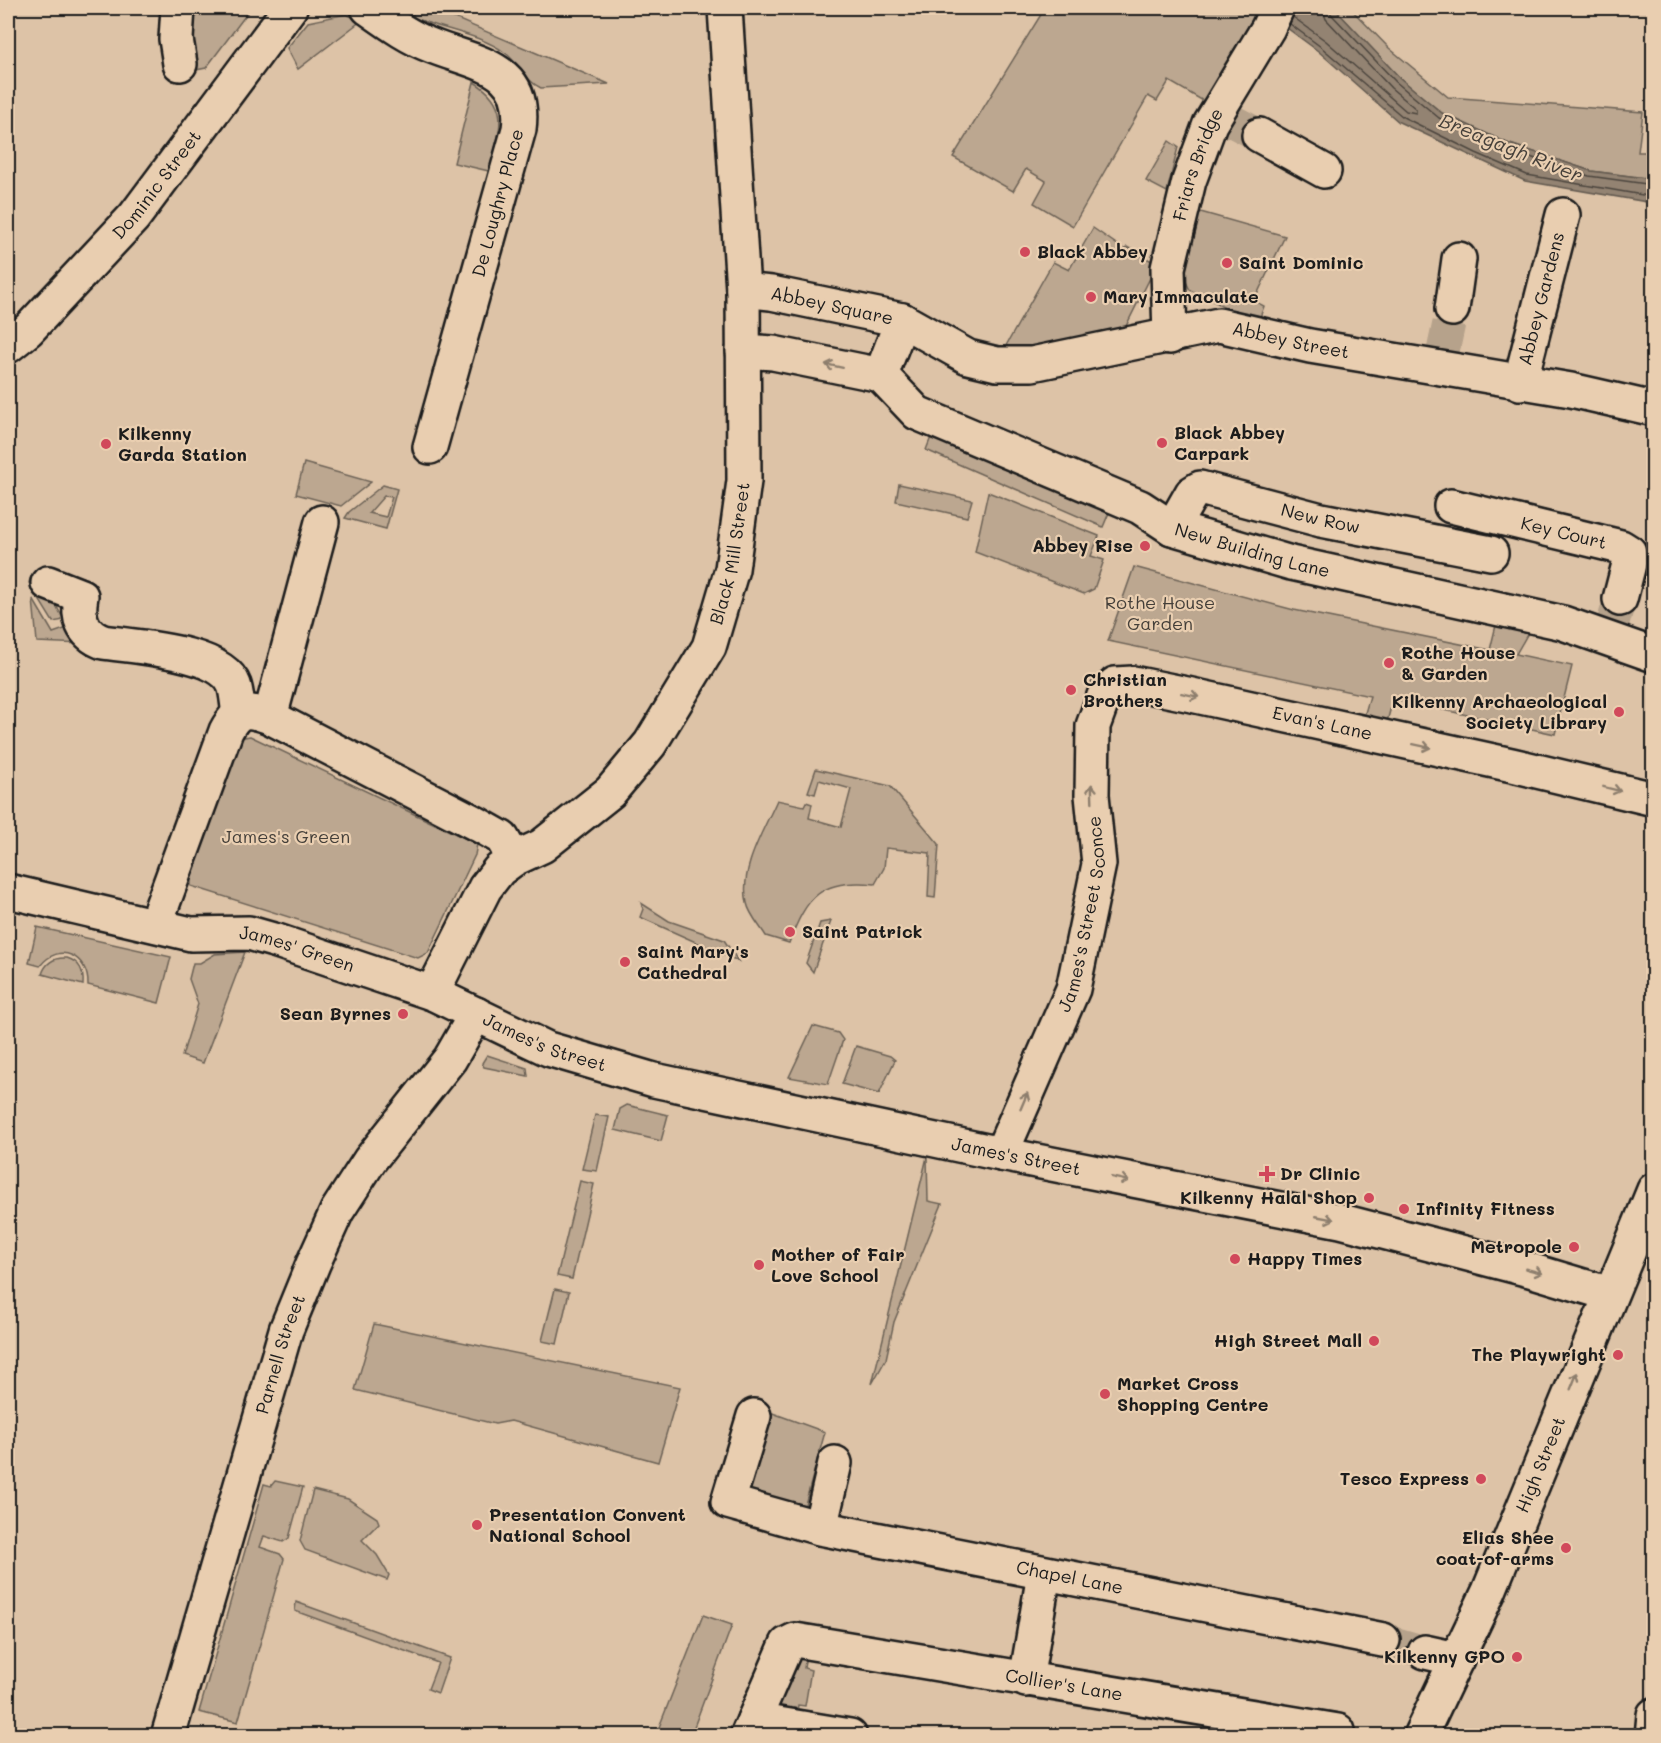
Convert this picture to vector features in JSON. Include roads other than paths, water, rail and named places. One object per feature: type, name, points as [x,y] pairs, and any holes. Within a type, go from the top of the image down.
[{"type":"street","points":[[178,8],[176,39],[180,64]]},
{"type":"street","name":"Dominic Street","points":[[8,346],[28,330],[134,217],[290,8]]},
{"type":"street","name":"De Loughry Place","points":[[368,8],[400,31],[431,46],[497,69],[514,90],[521,113],[516,140],[430,447]]},
{"type":"street","name":"Black Mill Street","points":[[432,993],[485,888],[499,870],[514,859],[542,846],[610,792],[650,744],[709,647],[732,569],[744,481],[743,290],[725,8]]},
{"type":"street","name":"Friars Bridge","points":[[1170,336],[1168,268],[1189,181],[1236,123],[1273,18]]},
{"type":"street","points":[[1236,123],[1324,171]]},
{"type":"street","name":"Abbey Gardens","points":[[1520,383],[1563,215]]},
{"type":"street","points":[[1452,309],[1460,259]]},
{"type":"street","name":"Abbey Square","points":[[743,290],[771,293],[902,321],[881,375]]},
{"type":"street","name":"Abbey Street","points":[[902,321],[968,357],[997,364],[1032,364],[1220,325],[1310,346],[1441,363],[1520,383],[1571,390],[1653,409]]},
{"type":"street","points":[[742,351],[773,353],[881,375]]},
{"type":"street","name":"New Building Lane","points":[[881,375],[917,413],[1140,507],[1172,528],[1291,563],[1609,634],[1653,655]]},
{"type":"street","name":"New Row","points":[[1172,528],[1192,493],[1200,488],[1321,520],[1491,554]]},
{"type":"street","name":"Key Court","points":[[1451,506],[1621,548],[1629,552],[1630,560],[1620,599]]},
{"type":"street","points":[[254,715],[322,522]]},
{"type":"street","points":[[48,583],[81,597],[78,613],[82,627],[93,638],[103,642],[188,654],[216,666],[234,684],[254,715],[479,825],[502,838],[514,859]]},
{"type":"street","name":"Evan's Lane","points":[[1133,683],[1512,765],[1653,799]]},
{"type":"street","name":"James's Street Sconce","points":[[1000,1154],[1072,989],[1099,864],[1092,795],[1093,726],[1104,696],[1115,684],[1133,683]]},
{"type":"street","points":[[155,925],[226,731],[233,718],[254,715]]},
{"type":"street","name":"James' Green","points":[[8,891],[191,934],[259,936],[432,993]]},
{"type":"street","name":"James's Street","points":[[432,993],[548,1049],[654,1080],[1000,1154],[1341,1221],[1530,1269],[1610,1294]]},
{"type":"street","name":"Parnell Street","points":[[168,1736],[286,1330],[313,1264],[337,1211],[369,1160],[450,1059],[476,1014]]},
{"type":"street","name":"High Street","points":[[1420,1736],[1490,1591],[1653,1190]]},
{"type":"street","name":"Chapel Lane","points":[[754,1416],[728,1502],[820,1528],[1383,1640]]},
{"type":"street","points":[[820,1528],[835,1463]]},
{"type":"street","points":[[1026,1680],[1044,1574]]},
{"type":"street","name":"Collier's Lane","points":[[750,1727],[791,1641],[1338,1731]]},
{"type":"street","points":[[1425,1652],[1457,1659]]},
{"type":"street","points":[[1652,1736],[1653,1715]]},
{"type":"street","points":[[750,1727],[850,1736]]},
{"type":"water","name":"Breagagh River","points":[[1260,8],[1334,8],[1400,78],[1442,113],[1507,143],[1591,171],[1653,179],[1653,203],[1525,181],[1399,122],[1318,51]]},
{"type":"tunnel","points":[[1232,121],[1259,135]]},
{"type":"tunnel","points":[[1442,356],[1452,309]]},
{"type":"tunnel","points":[[1611,630],[1620,599]]},
{"type":"tunnel","points":[[1383,1640],[1425,1652]]},
{"type":"place","name":"Black Abbey","points":[[1025,252]]},
{"type":"place","name":"Saint Dominic","points":[[1227,263]]},
{"type":"place","name":"Mary Immaculate","points":[[1091,297]]},
{"type":"place","name":"Black Abbey Carpark","points":[[1162,443]]},
{"type":"place","name":"Kilkenny Garda Station","points":[[106,444]]},
{"type":"place","name":"Abbey Rise","points":[[1145,546]]},
{"type":"place","name":"Rothe House & Garden","points":[[1389,663]]},
{"type":"place","name":"Christian Brothers","points":[[1071,690]]},
{"type":"place","name":"Kilkenny Archaeological Society Library","points":[[1619,712]]},
{"type":"place","name":"Saint Patrick","points":[[790,932]]},
{"type":"place","name":"Saint Mary's Cathedral","points":[[625,962]]},
{"type":"place","name":"Sean Byrnes","points":[[403,1014]]},
{"type":"place","name":"Dr Clinic","points":[[1267,1174]]},
{"type":"place","name":"Kilkenny Halal Shop","points":[[1369,1198]]},
{"type":"place","name":"Infinity Fitness","points":[[1404,1209]]},
{"type":"place","name":"Metropole","points":[[1574,1247]]},
{"type":"place","name":"Happy Times","points":[[1235,1259]]},
{"type":"place","name":"Mother of Fair Love School","points":[[759,1265]]},
{"type":"place","name":"High Street Mall","points":[[1374,1341]]},
{"type":"place","name":"The Playwright","points":[[1618,1355]]},
{"type":"place","name":"Market Cross Shopping Centre","points":[[1105,1394]]},
{"type":"place","name":"Tesco Express","points":[[1481,1479]]},
{"type":"place","name":"Presentation Convent National School","points":[[477,1525]]},
{"type":"place","name":"Elias Shee coat-of-arms","points":[[1566,1548]]},
{"type":"place","name":"Kilkenny GPO","points":[[1517,1657]]},
{"type":"park label","name":"Rothe House Garden","points":[[1160,613]]},
{"type":"park label","name":"James's Green","points":[[286,837]]}]
